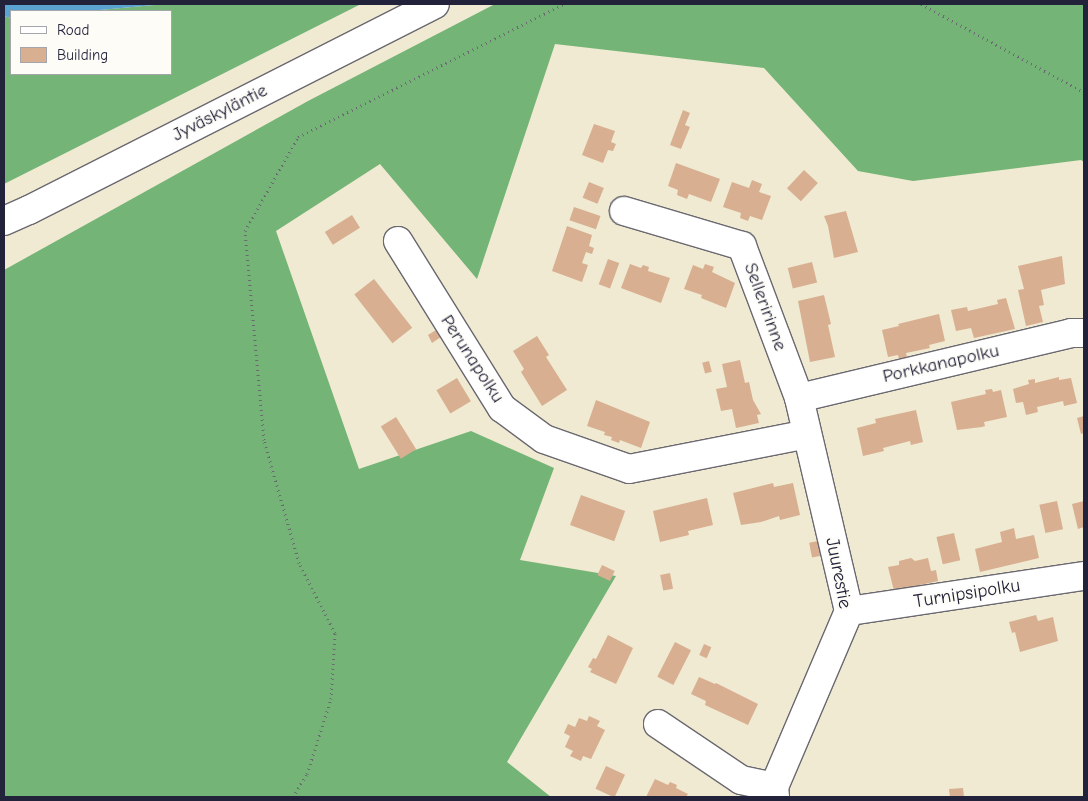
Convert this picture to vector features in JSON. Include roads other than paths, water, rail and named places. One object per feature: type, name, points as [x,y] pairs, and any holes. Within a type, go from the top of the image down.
[{"type":"main road","name":"Jyväskyläntie","points":[[4,221],[435,4]]},
{"type":"main road","name":"Selleririnne","points":[[624,211],[742,246],[799,398]]},
{"type":"main road","name":"Perunapolku","points":[[398,241],[502,408],[544,439],[629,469],[807,434]]},
{"type":"main road","name":"Porkkanapolku","points":[[799,398],[1071,333],[1084,333]]},
{"type":"main road","name":"Juurestie","points":[[775,792],[849,611],[799,398]]},
{"type":"main road","name":"Turnipsipolku","points":[[849,611],[1084,576]]},
{"type":"main road","points":[[658,724],[740,780],[775,792]]},
{"type":"water","points":[[4,4],[165,4],[100,10],[10,10],[10,18],[4,16]]}]
